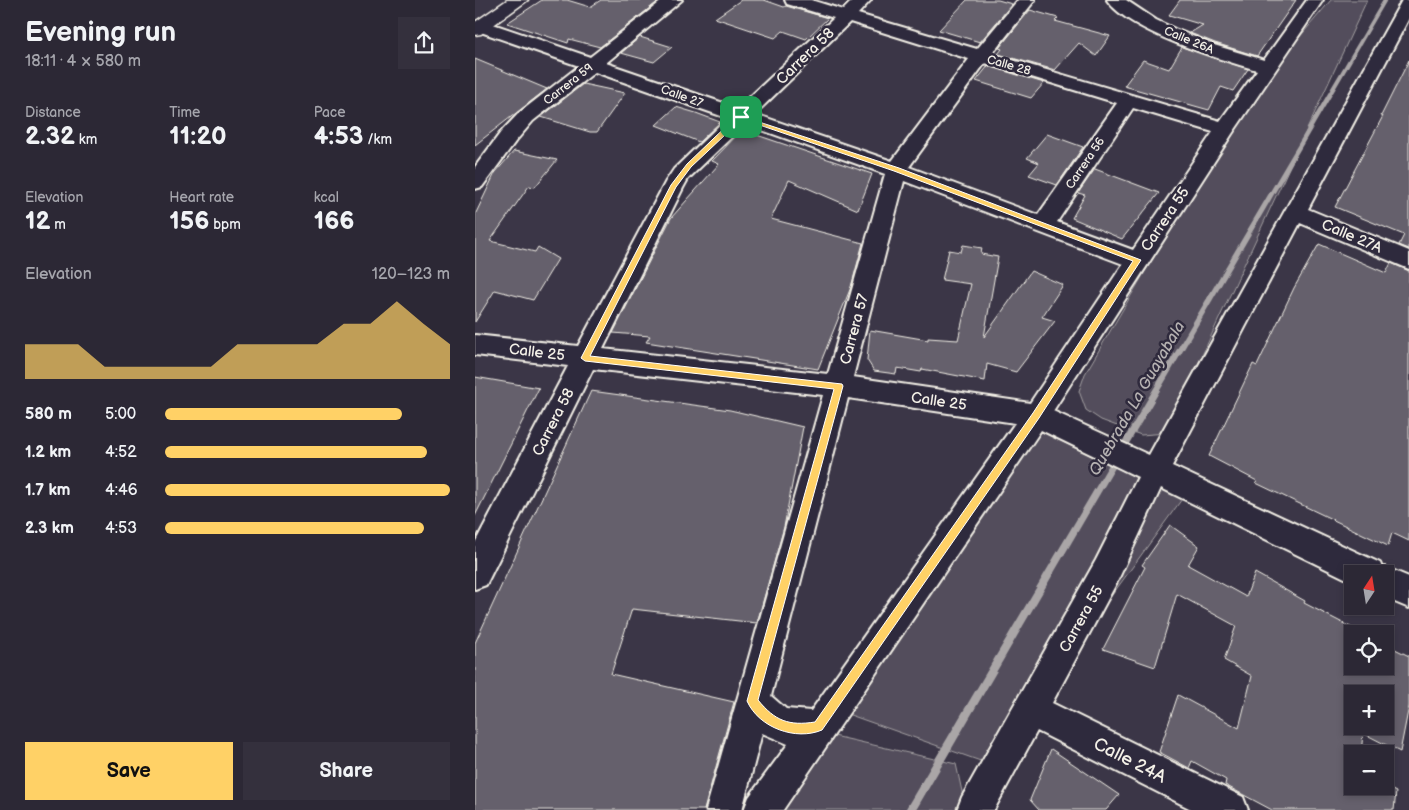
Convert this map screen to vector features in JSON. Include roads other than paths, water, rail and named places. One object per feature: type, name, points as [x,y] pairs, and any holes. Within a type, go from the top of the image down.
[{"type":"main road","points":[[478,28],[519,0]]},
{"type":"street","name":"Carrera 59","points":[[475,182],[522,122],[674,0]]},
{"type":"street","name":"Calle 28","points":[[793,0],[1225,129]]},
{"type":"street","name":"Carrera 58","points":[[475,574],[673,186],[689,166],[863,0]]},
{"type":"street","name":"Carrera 57","points":[[724,810],[896,170],[980,57],[1027,0]]},
{"type":"street","name":"Carrera 55","points":[[762,810],[818,727],[1040,417],[1137,260],[1315,0]]},
{"type":"street","name":"Calle 26A","points":[[1118,2],[1169,33],[1199,46],[1268,67]]},
{"type":"street","name":"Carrera 55","points":[[975,810],[1107,570],[1151,469],[1407,10]]},
{"type":"street","name":"Calle 27","points":[[478,28],[593,64],[896,170],[1137,260]]},
{"type":"street","name":"Carrera 56","points":[[1043,225],[1128,101]]},
{"type":"street","name":"Calle 27A","points":[[1294,212],[1409,260]]},
{"type":"street","name":"Calle 25","points":[[475,345],[839,386],[1040,417],[1350,565]]},
{"type":"street","points":[[1394,586],[1409,594]]},
{"type":"street","points":[[753,701],[764,716],[780,726],[799,729],[818,727]]},
{"type":"street","name":"Calle 24A","points":[[1031,710],[1230,810]]},
{"type":"waterway","name":"Quebrada La Guayabala","points":[[910,810],[1385,0]]}]
